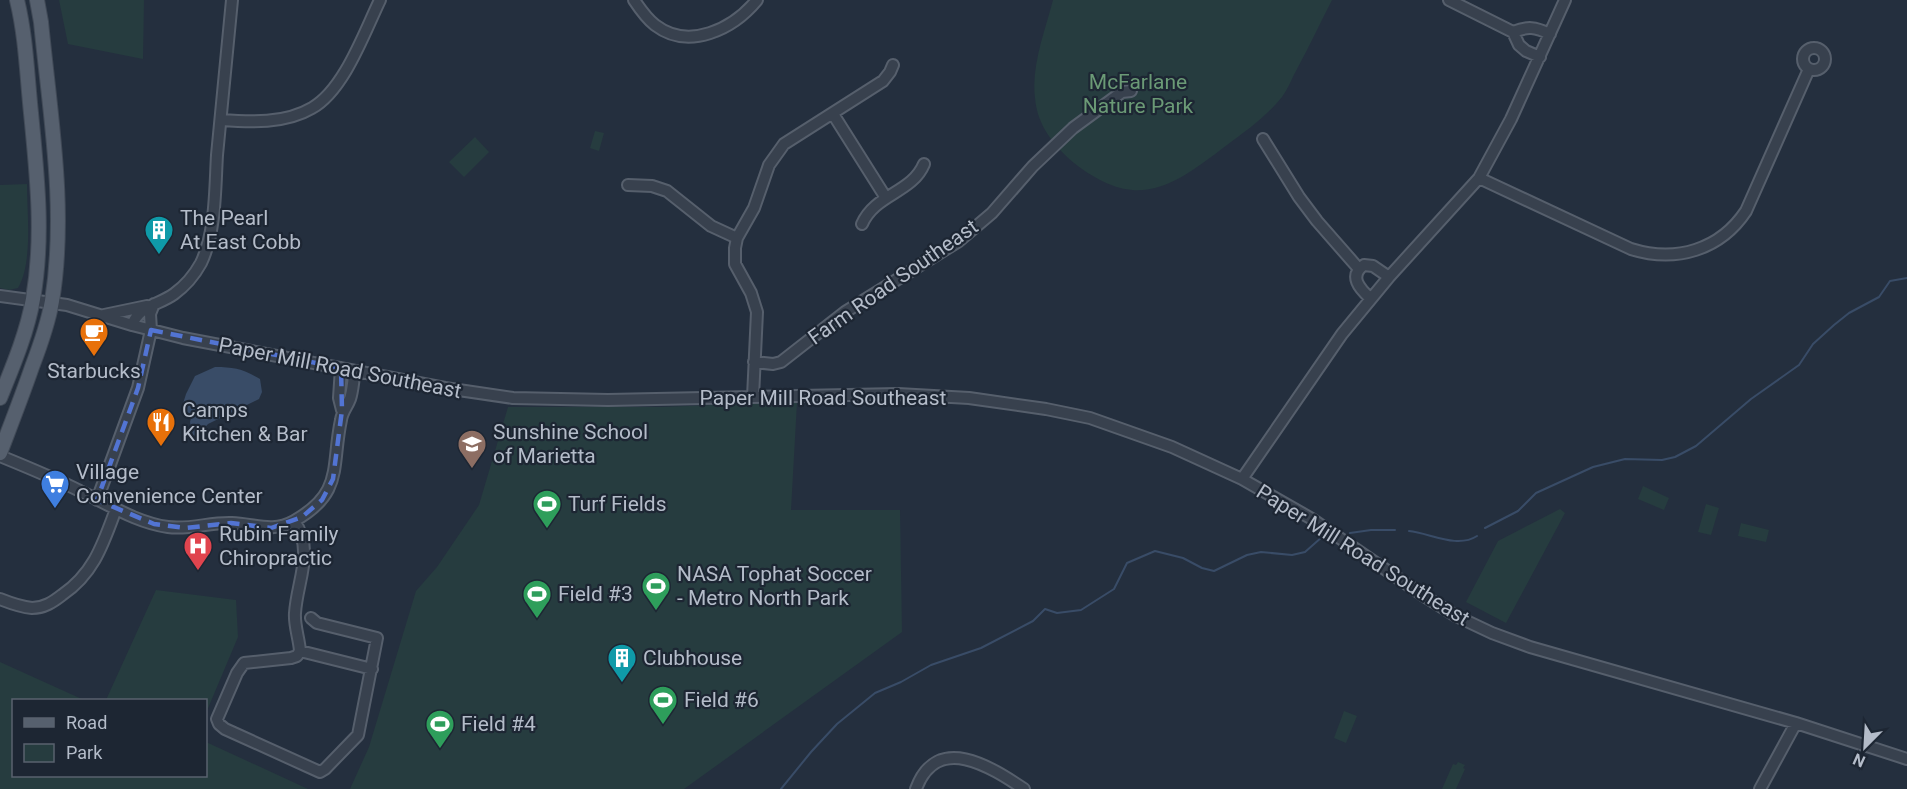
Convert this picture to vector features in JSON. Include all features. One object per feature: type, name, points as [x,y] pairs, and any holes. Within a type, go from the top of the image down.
[{"type":"main road","points":[[0,398],[18,351],[33,300],[40,212],[24,29],[17,0]]},
{"type":"main road","points":[[0,454],[36,357],[52,303],[56,274],[59,211],[37,0]]},
{"type":"street","points":[[132,325],[136,316],[182,288],[196,272],[204,254],[211,226],[232,0]]},
{"type":"street","points":[[221,120],[283,118],[299,114],[318,104],[337,84],[346,69],[380,0]]},
{"type":"street","points":[[633,0],[653,23],[667,32],[689,37],[720,30],[744,13],[757,0]]},
{"type":"street","points":[[1449,0],[1513,32],[1519,45],[1540,57]]},
{"type":"street","points":[[1242,479],[1321,362],[1370,298],[1479,178],[1506,129],[1565,0]]},
{"type":"street","points":[[1513,32],[1527,27],[1536,27],[1550,34]]},
{"type":"street","points":[[663,43],[667,32]]},
{"type":"street","points":[[753,397],[757,312],[751,293],[735,264],[737,238],[754,208],[769,165],[778,150],[883,81],[893,65]]},
{"type":"street","points":[[1479,178],[1631,249],[1662,255],[1698,250],[1725,235],[1746,211],[1809,69]]},
{"type":"street","name":"Farm Road Southeast","points":[[754,362],[773,364],[781,362],[845,312],[959,241],[992,213],[1072,128],[1122,92],[1131,91]]},
{"type":"street","points":[[833,114],[886,198]]},
{"type":"street","points":[[1263,139],[1311,213],[1359,269]]},
{"type":"street","points":[[862,224],[869,211],[913,180],[920,174],[924,164]]},
{"type":"street","points":[[628,185],[659,187],[676,197],[711,226],[737,238]]},
{"type":"street","points":[[1370,298],[1357,284],[1356,277],[1359,269],[1364,265],[1373,266],[1389,276]]},
{"type":"street","name":"Paper Mill Road Southeast","points":[[0,296],[67,305],[151,330],[355,371],[445,388],[526,399],[608,400],[874,394],[946,396],[1046,409],[1090,418],[1143,435],[1242,479],[1312,519],[1434,603],[1477,626],[1530,647],[1796,723],[1907,759]]},
{"type":"street","points":[[102,316],[152,305]]},
{"type":"street","points":[[97,500],[138,388],[151,330],[152,305]]},
{"type":"street","points":[[0,454],[116,509],[154,524],[177,528],[231,523],[281,527],[317,505],[331,486],[336,468],[342,410],[339,398],[341,368]]},
{"type":"street","points":[[342,410],[349,400],[355,371]]},
{"type":"street","points":[[0,599],[21,606],[39,607],[50,604],[70,589],[92,566],[98,556],[116,509]]},
{"type":"street","points":[[294,521],[303,537],[305,552],[294,617],[300,651],[297,656],[291,658],[244,663],[237,673],[217,719],[225,729],[320,771],[325,769],[358,735],[377,638],[317,623],[311,618]]},
{"type":"street","points":[[300,651],[372,669]]},
{"type":"street","points":[[1760,789],[1796,723]]},
{"type":"street","points":[[916,789],[926,771],[932,766],[941,761],[961,758],[984,765],[1024,789]]},
{"type":"highlighted area","points":[[151,330],[341,368],[342,410],[333,479],[322,500],[302,517],[271,528],[231,523],[185,528],[154,524],[97,500],[138,388]]},
{"type":"green space","points":[[59,0],[144,0],[143,59],[68,44]]},
{"type":"green space","name":"McFarlane Nature Park","points":[[1053,0],[1332,0],[1286,91],[1270,111],[1207,160],[1171,183],[1135,190],[1117,187],[1096,178],[1074,163],[1053,142],[1039,117],[1035,98],[1035,74]]},
{"type":"green space","points":[[595,131],[604,133],[599,151],[590,148]]},
{"type":"green space","points":[[475,137],[489,152],[464,177],[449,162]]},
{"type":"green space","points":[[27,184],[26,265],[18,288],[9,290],[0,288],[0,185]]},
{"type":"green space","name":"NASA Tophat Soccer - Metro North Park","points":[[797,402],[791,510],[900,510],[902,632],[684,789],[350,789],[369,747],[416,591],[437,567],[479,505],[508,407],[661,407]]},
{"type":"green space","points":[[1643,486],[1669,498],[1664,510],[1638,499]]},
{"type":"green space","points":[[1706,504],[1719,508],[1711,535],[1698,532]]},
{"type":"green space","points":[[1560,509],[1565,513],[1506,623],[1466,602],[1498,541]]},
{"type":"green space","points":[[1741,523],[1769,530],[1766,542],[1738,536]]},
{"type":"green space","points":[[156,590],[236,600],[238,637],[207,711],[207,699],[106,699]]},
{"type":"green space","points":[[0,662],[82,699],[12,699],[12,777],[207,777],[207,742],[308,789],[0,789]]},
{"type":"green space","points":[[1344,711],[1357,716],[1346,743],[1334,738]]},
{"type":"green space","points":[[1458,762],[1465,765],[1463,768],[1465,769],[1456,789],[1442,789],[1453,764],[1456,765]]},
{"type":"water","points":[[215,367],[238,369],[260,379],[262,392],[259,399],[208,424],[199,434],[193,436],[190,422],[192,414],[181,410],[186,394],[195,376]]},
{"type":"waterway","points":[[1485,528],[1518,511],[1536,493],[1593,467],[1625,459],[1662,460],[1675,457],[1696,446],[1751,399],[1799,365],[1813,344],[1849,313],[1879,297],[1890,281],[1907,278]]},
{"type":"waterway","points":[[1350,533],[1395,530]]},
{"type":"waterway","points":[[1409,531],[1452,541],[1469,540],[1477,536]]},
{"type":"waterway","points":[[781,789],[837,724],[875,693],[931,665],[981,648],[1033,621],[1045,609],[1057,613],[1081,610],[1114,589],[1127,563],[1155,551],[1183,558],[1202,568],[1214,571],[1247,555],[1261,552],[1292,555],[1305,552],[1322,537]]},
{"type":"place","name":"The Pearl At East Cobb","points":[[159,256]]},
{"type":"place","name":"Starbucks","points":[[94,358]]},
{"type":"place","name":"Camps Kitchen & Bar","points":[[161,448]]},
{"type":"place","name":"Sunshine School of Marietta","points":[[472,470]]},
{"type":"place","name":"Village Convenience Center","points":[[55,510]]},
{"type":"place","name":"Turf Fields","points":[[547,530]]},
{"type":"place","name":"Rubin Family Chiropractic","points":[[198,572]]},
{"type":"place","name":"NASA Tophat Soccer - Metro North Park","points":[[656,612]]},
{"type":"place","name":"Field #3","points":[[537,620]]},
{"type":"place","name":"Clubhouse","points":[[622,684]]},
{"type":"place","name":"Field #6","points":[[663,726]]},
{"type":"place","name":"Field #4","points":[[440,750]]}]
